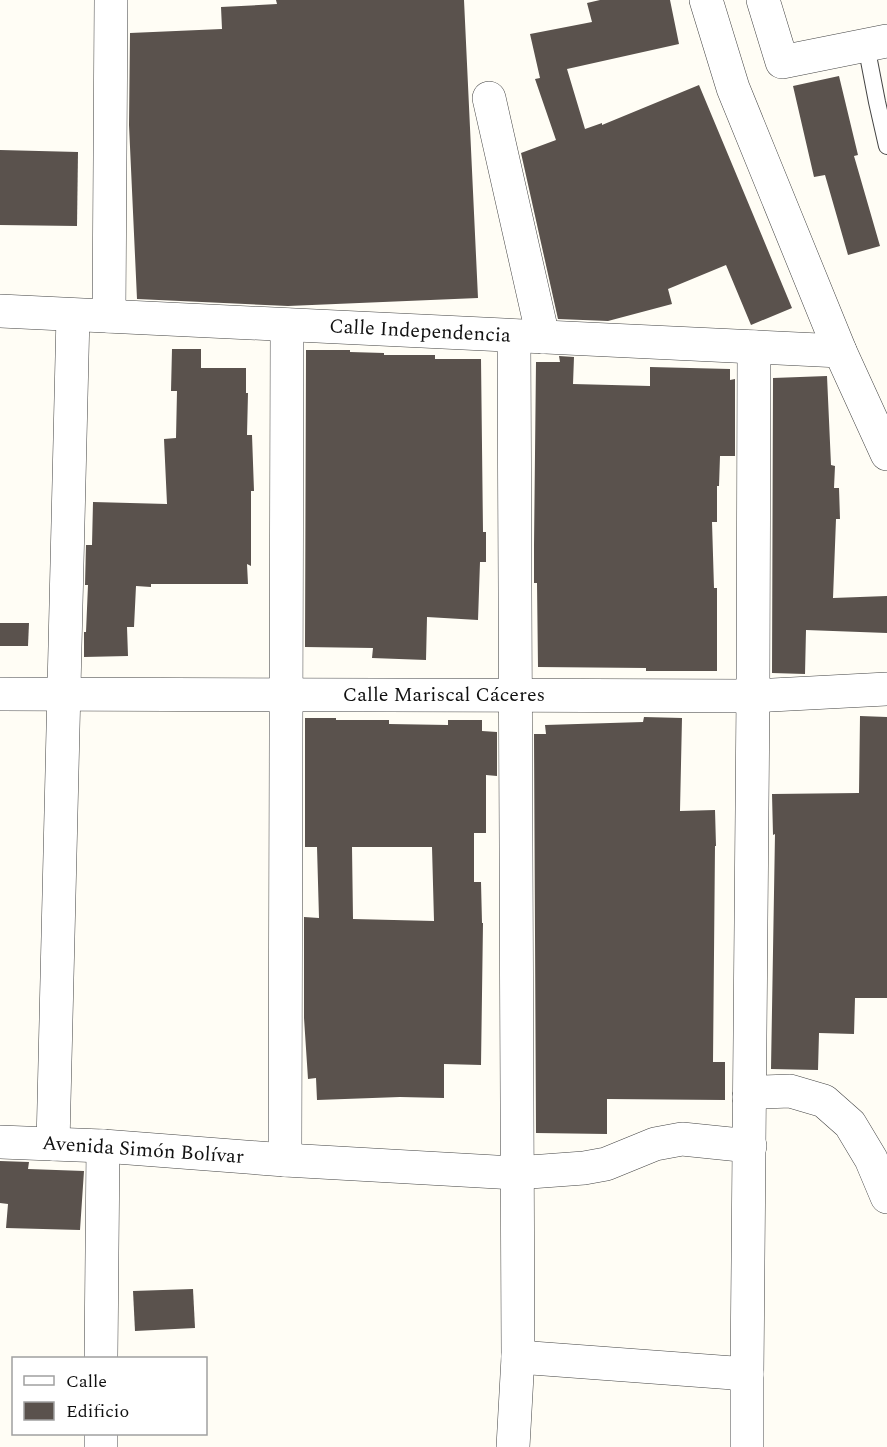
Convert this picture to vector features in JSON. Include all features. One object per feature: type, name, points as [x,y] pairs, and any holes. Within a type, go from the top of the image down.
[{"type":"street","points":[[109,316],[111,0]]},
{"type":"street","points":[[706,0],[733,87],[840,351],[887,454]]},
{"type":"street","points":[[763,0],[782,62],[876,43]]},
{"type":"street","points":[[489,98],[529,336],[516,695],[518,1357],[513,1447]]},
{"type":"street","name":"Calle Independencia","points":[[0,311],[840,351]]},
{"type":"street","points":[[53,1144],[73,315]]},
{"type":"street","points":[[285,1160],[287,325]]},
{"type":"street","points":[[747,1447],[754,347]]},
{"type":"street","name":"Calle Mariscal Cáceres","points":[[0,694],[753,696],[887,689]]},
{"type":"street","points":[[749,1097],[763,1092],[790,1091],[824,1101],[850,1124],[871,1159],[887,1197]]},
{"type":"street","name":"Avenida Simón Bolívar","points":[[0,1142],[103,1146],[285,1160],[516,1173],[606,1164],[655,1144],[682,1139],[750,1146]]},
{"type":"street","points":[[102,1357],[103,1146]]},
{"type":"street","points":[[518,1357],[747,1374]]},
{"type":"lane","points":[[876,43],[877,102],[887,146]]},
{"type":"building","points":[[276,0],[464,0],[478,298],[288,306],[137,299],[129,125],[130,33],[222,29],[221,7],[277,4]]},
{"type":"building","points":[[600,0],[670,0],[679,44],[567,69],[585,129],[602,123],[602,125],[699,85],[792,308],[751,325],[726,265],[668,289],[672,304],[608,321],[558,319],[521,153],[556,140],[535,79],[540,78],[530,34],[592,22],[587,3]]},
{"type":"building","points":[[839,76],[858,155],[854,156],[880,246],[848,255],[825,175],[814,177],[793,86]]},
{"type":"building","points":[[0,150],[78,152],[77,226],[0,225]]},
{"type":"building","points":[[172,349],[201,349],[201,368],[246,368],[247,435],[252,435],[254,491],[251,491],[251,566],[247,564],[248,584],[136,586],[134,627],[127,627],[128,656],[84,657],[88,585],[85,585],[86,545],[92,545],[93,502],[167,504],[164,439],[176,438],[177,391],[171,391]]},
{"type":"building","points":[[306,350],[350,350],[350,352],[384,353],[384,355],[435,355],[435,359],[481,359],[483,532],[486,532],[486,562],[480,562],[478,620],[427,617],[426,660],[372,658],[373,648],[305,647]]},
{"type":"building","points":[[559,356],[574,357],[573,384],[650,386],[650,367],[730,369],[730,380],[735,379],[735,456],[720,456],[717,522],[712,522],[714,588],[717,588],[717,671],[538,667],[537,583],[534,583],[536,362],[560,362]]},
{"type":"building","points":[[827,376],[831,465],[835,466],[834,488],[839,488],[840,519],[836,519],[833,598],[887,596],[887,633],[806,630],[805,674],[772,673],[773,378]]},
{"type":"building","points":[[0,623],[29,623],[28,646],[0,646]]},
{"type":"building","points":[[860,716],[887,717],[887,998],[855,998],[854,1034],[819,1033],[818,1070],[771,1069],[775,834],[773,835],[772,794],[859,793]]},
{"type":"building","points":[[644,717],[682,718],[680,811],[715,810],[713,1062],[725,1062],[725,1100],[607,1099],[607,1134],[536,1133],[534,734],[546,734],[545,725],[643,722]]},
{"type":"building","points":[[305,718],[389,720],[389,724],[448,725],[448,720],[482,720],[482,731],[497,732],[497,776],[486,775],[486,833],[474,833],[474,882],[481,882],[483,923],[481,1065],[444,1064],[444,1098],[317,1100],[316,1078],[308,1079],[304,1018],[304,917],[319,918],[317,847],[305,847]],"holes":[[[352,847],[432,847],[434,921],[353,919]]]},
{"type":"building","points":[[0,1161],[29,1162],[28,1169],[84,1171],[80,1230],[6,1228],[8,1204],[0,1203]]},
{"type":"building","points":[[193,1289],[195,1328],[135,1331],[133,1291]]}]
